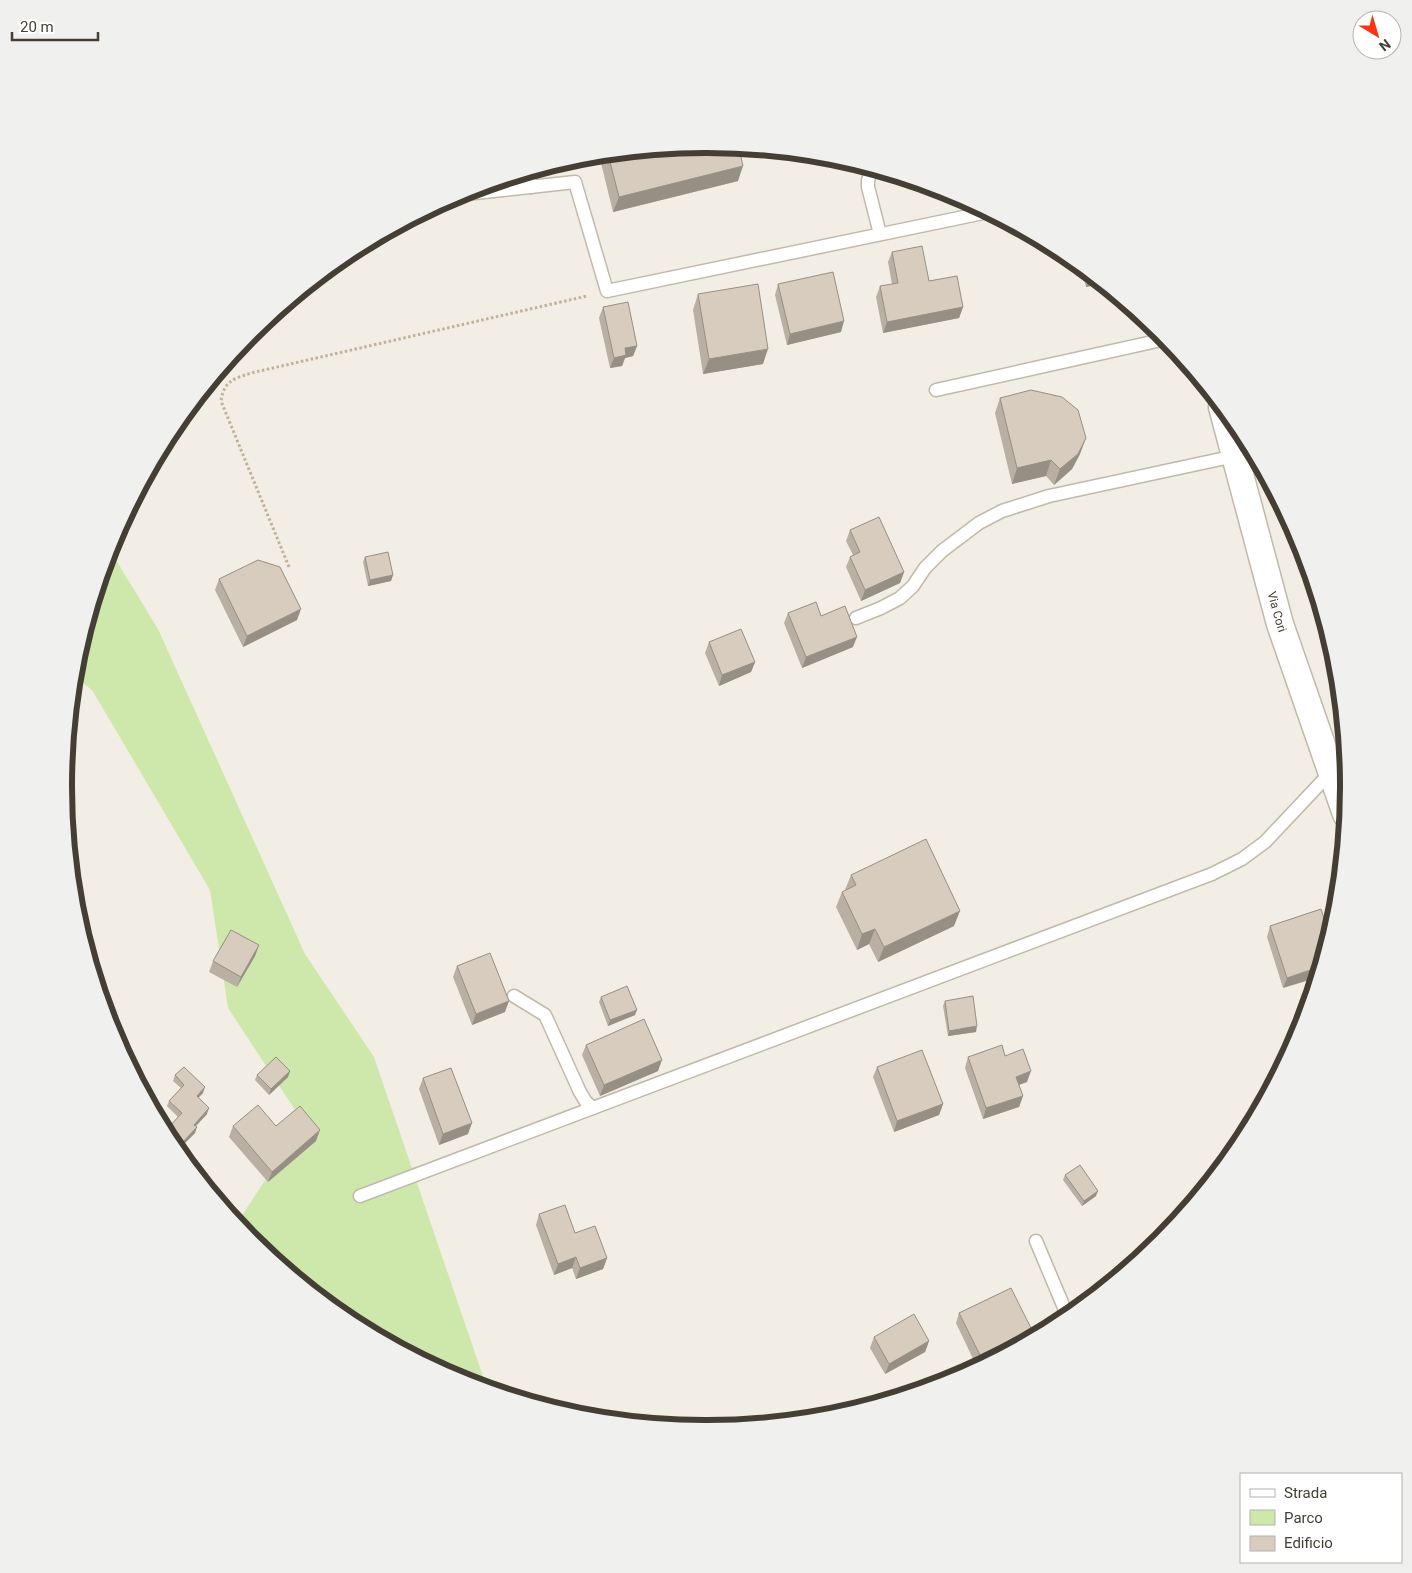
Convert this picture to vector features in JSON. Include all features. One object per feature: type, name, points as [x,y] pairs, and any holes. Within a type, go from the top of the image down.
[{"type":"street","name":"Via Cori","points":[[1227,427],[1280,624],[1340,796]]},
{"type":"lane","points":[[871,175],[868,187],[880,234]]},
{"type":"lane","points":[[530,179],[532,187]]},
{"type":"lane","points":[[490,192],[575,182],[608,291],[977,214]]},
{"type":"lane","points":[[936,390],[1156,341]]},
{"type":"lane","points":[[856,618],[900,598],[913,586],[925,568],[942,551],[980,523],[1002,511],[1049,496],[1235,456]]},
{"type":"lane","points":[[360,1196],[1212,874],[1242,859],[1265,842],[1331,772]]},
{"type":"lane","points":[[514,996],[545,1015],[580,1092],[586,1102],[593,1108]]},
{"type":"lane","points":[[1036,1241],[1065,1308]]},
{"type":"path","points":[[289,567],[221,401],[227,384],[236,378],[251,373],[608,291]]},
{"type":"green space","points":[[115,559],[158,629],[305,954],[374,1057],[484,1379],[426,1355],[354,1313],[288,1263],[241,1216],[303,1122],[228,1008],[210,890],[92,690],[82,682],[85,663],[94,623]]},
{"type":"building","points":[[665,154],[740,154],[743,166],[619,197],[610,160]]},
{"type":"building","points":[[922,246],[929,281],[957,276],[963,307],[887,322],[880,286],[898,283],[892,252]]},
{"type":"building","points":[[833,272],[844,321],[790,334],[778,284]]},
{"type":"building","points":[[758,284],[768,349],[709,359],[698,294]]},
{"type":"building","points":[[628,302],[637,346],[625,348],[626,355],[614,358],[603,307]]},
{"type":"building","points":[[1031,390],[1062,397],[1078,410],[1086,438],[1078,454],[1060,469],[1051,460],[1017,468],[1000,398]]},
{"type":"building","points":[[879,517],[904,572],[865,590],[850,557],[860,552],[850,530]]},
{"type":"building","points":[[388,552],[393,575],[370,580],[365,557]]},
{"type":"building","points":[[258,560],[280,567],[301,609],[247,636],[219,579]]},
{"type":"building","points":[[816,602],[821,616],[845,606],[857,637],[806,657],[788,613]]},
{"type":"building","points":[[741,629],[755,662],[722,675],[709,642]]},
{"type":"building","points":[[926,839],[960,911],[884,947],[875,929],[862,934],[842,892],[856,885],[851,875]]},
{"type":"building","points":[[1321,909],[1325,920],[1312,969],[1287,978],[1270,926]]},
{"type":"building","points":[[231,930],[259,945],[241,977],[213,961]]},
{"type":"building","points":[[490,953],[509,1001],[476,1014],[457,966]]},
{"type":"building","points":[[627,986],[637,1010],[610,1020],[601,997]]},
{"type":"building","points":[[973,996],[977,1026],[949,1031],[945,1001]]},
{"type":"building","points":[[644,1019],[662,1060],[604,1085],[586,1045]]},
{"type":"building","points":[[1002,1045],[1005,1056],[1023,1049],[1031,1071],[1016,1077],[1023,1096],[986,1108],[968,1057]]},
{"type":"building","points":[[922,1050],[943,1104],[897,1121],[877,1067]]},
{"type":"building","points":[[276,1057],[290,1071],[271,1089],[257,1075]]},
{"type":"building","points":[[184,1067],[205,1087],[197,1096],[209,1108],[194,1125],[197,1127],[182,1143],[171,1125],[182,1113],[169,1101],[184,1085],[175,1075]]},
{"type":"building","points":[[451,1068],[472,1123],[443,1134],[423,1078]]},
{"type":"building","points":[[258,1105],[276,1126],[300,1106],[320,1130],[272,1172],[233,1126]]},
{"type":"building","points":[[1080,1165],[1098,1191],[1084,1201],[1065,1175]]},
{"type":"building","points":[[565,1205],[575,1233],[595,1226],[607,1258],[580,1268],[576,1257],[558,1264],[539,1214]]},
{"type":"building","points":[[1011,1288],[1032,1330],[980,1355],[959,1313]]},
{"type":"building","points":[[914,1314],[929,1341],[889,1364],[874,1337]]}]
